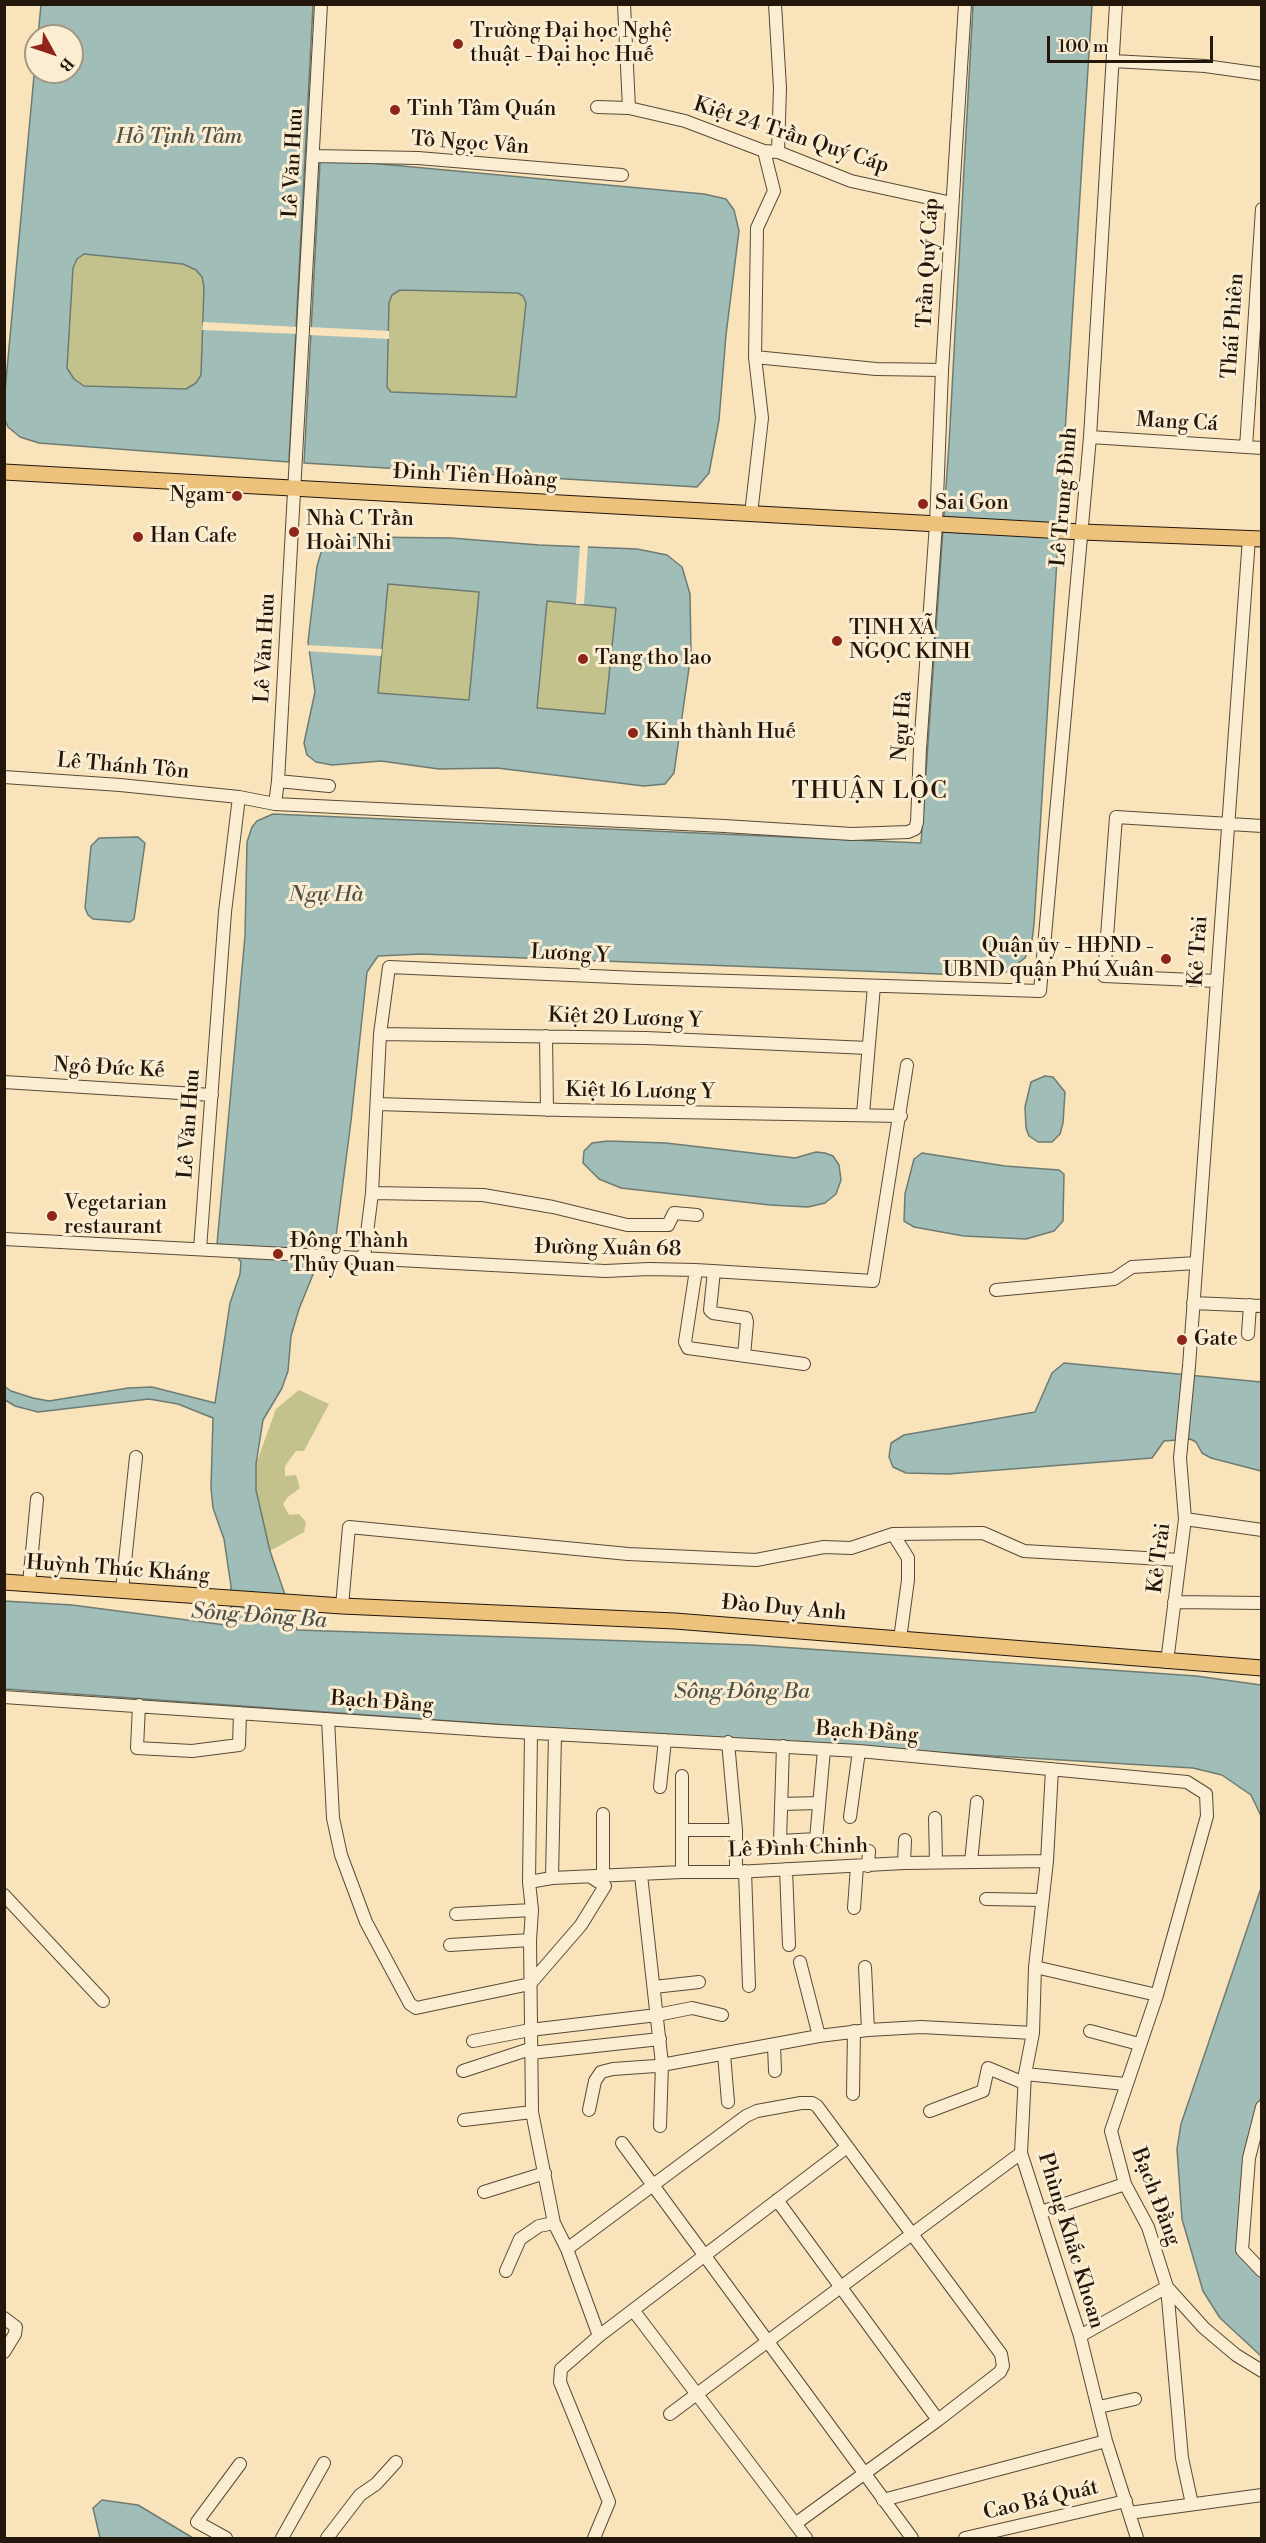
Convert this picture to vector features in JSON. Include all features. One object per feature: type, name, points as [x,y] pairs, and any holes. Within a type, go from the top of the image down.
[{"type":"main road","name":"Đinh Tiên Hoàng","points":[[4,472],[1076,532]]},
{"type":"main road","points":[[1076,532],[1255,539]]},
{"type":"main road","name":"Huỳnh Thúc Kháng","points":[[4,1582],[302,1604]]},
{"type":"main road","name":"Đào Duy Anh","points":[[302,1604],[675,1621],[1262,1668]]},
{"type":"street","name":"Lê Văn Hưu","points":[[275,804],[295,488],[321,4]]},
{"type":"street","points":[[624,4],[629,108]]},
{"type":"street","points":[[775,4],[780,88],[778,152]]},
{"type":"street","name":"Trần Quý Cáp","points":[[940,524],[942,370],[965,4]]},
{"type":"street","name":"Lê Trung Đình","points":[[1040,991],[1076,532],[1090,438],[1116,4]]},
{"type":"street","points":[[1113,61],[1205,66],[1262,74]]},
{"type":"street","name":"Kiệt 24 Trần Quý Cáp","points":[[597,107],[629,108],[685,122],[764,151],[778,152],[850,181],[952,203]]},
{"type":"street","points":[[751,514],[762,418],[755,357],[757,228],[774,191],[764,151]]},
{"type":"street","name":"Tô Ngọc Vân","points":[[314,156],[418,158],[622,176]]},
{"type":"street","name":"Thái Phiên","points":[[1246,447],[1262,208]]},
{"type":"street","points":[[755,357],[876,369],[942,370]]},
{"type":"street","name":"Mang Cá","points":[[1090,438],[1262,448]]},
{"type":"street","name":"Ngự Hà","points":[[275,804],[852,834],[908,832],[915,829],[917,822],[920,749],[940,524]]},
{"type":"street","name":"Kẻ Trài","points":[[1167,1662],[1185,1519],[1180,1458],[1189,1366],[1228,824],[1255,539]]},
{"type":"street","name":"Lê Thánh Tôn","points":[[4,777],[120,785],[239,797]]},
{"type":"street","points":[[278,781],[329,786]]},
{"type":"street","name":"Lê Văn Hưu","points":[[200,1249],[225,912],[239,797]]},
{"type":"street","points":[[239,797],[275,804]]},
{"type":"street","points":[[1216,981],[1104,976],[1116,817],[1262,826]]},
{"type":"street","name":"Lương Y","points":[[364,1257],[372,1193],[380,1034],[389,967],[1040,991]]},
{"type":"street","points":[[863,1114],[874,986]]},
{"type":"street","name":"Kiệt 20 Lương Y","points":[[380,1034],[645,1038],[868,1048]]},
{"type":"street","points":[[546,1036],[547,1110]]},
{"type":"street","points":[[901,1116],[907,1065]]},
{"type":"street","name":"Ngô Đức Kế","points":[[4,1082],[212,1095]]},
{"type":"street","name":"Kiệt 16 Lương Y","points":[[378,1104],[547,1110],[901,1116]]},
{"type":"street","name":"Đường Xuân 68","points":[[200,1249],[605,1271],[696,1270],[873,1281],[901,1116]]},
{"type":"street","points":[[372,1193],[483,1195],[553,1207],[627,1225],[668,1224],[674,1213],[697,1215]]},
{"type":"street","points":[[4,1239],[200,1249]]},
{"type":"street","points":[[996,1290],[1114,1279],[1132,1267],[1196,1263]]},
{"type":"street","points":[[696,1270],[685,1344],[694,1350],[804,1364]]},
{"type":"street","points":[[714,1271],[710,1310],[713,1314],[746,1318],[744,1356]]},
{"type":"street","points":[[1193,1303],[1256,1306],[1248,1334]]},
{"type":"street","points":[[122,1590],[136,1457]]},
{"type":"street","points":[[29,1584],[37,1499]]},
{"type":"street","points":[[1185,1519],[1262,1530]]},
{"type":"street","points":[[342,1606],[349,1527],[628,1554],[756,1560],[824,1547],[851,1548],[893,1534],[983,1533],[1024,1551],[1180,1560]]},
{"type":"street","points":[[893,1534],[908,1558],[908,1580],[900,1639]]},
{"type":"street","points":[[1174,1602],[1262,1603]]},
{"type":"street","name":"Bạch Đằng","points":[[4,1697],[531,1733],[728,1742],[859,1751],[1187,1782],[1206,1794],[1207,1816],[1157,1995],[1111,2131],[1125,2184],[1148,2227],[1167,2287]]},
{"type":"street","points":[[139,1706],[137,1748],[192,1751],[238,1746],[240,1713]]},
{"type":"street","points":[[328,1719],[333,1818],[341,1855],[366,1922],[410,2004],[416,2008],[530,1984],[581,1925],[605,1886],[597,1876],[603,1814]]},
{"type":"street","points":[[531,1733],[529,1882],[532,1910],[530,1940],[532,2112],[554,2223],[567,2249],[599,2336]]},
{"type":"street","points":[[552,1878],[555,1734]]},
{"type":"street","points":[[660,1787],[665,1740]]},
{"type":"street","points":[[728,1742],[741,1871],[748,1986]]},
{"type":"street","points":[[783,1746],[780,1841],[816,1839],[824,1750]]},
{"type":"street","points":[[850,1817],[859,1751]]},
{"type":"street","name":"Phùng Khắc Khoan","points":[[1052,1768],[1047,1861],[1035,1967],[1033,2033],[1024,2078],[1021,2153],[1080,2336],[1106,2441],[1137,2538]]},
{"type":"street","points":[[682,1776],[682,1872]]},
{"type":"street","points":[[971,1862],[977,1802]]},
{"type":"street","points":[[781,1804],[819,1803]]},
{"type":"street","points":[[935,1818],[936,1862]]},
{"type":"street","points":[[683,1830],[736,1830]]},
{"type":"street","points":[[904,1863],[905,1840]]},
{"type":"street","points":[[854,1908],[863,1866],[869,1851]]},
{"type":"street","name":"Lê Đình Chinh","points":[[529,1882],[552,1878],[682,1872],[936,1862],[1047,1861]]},
{"type":"street","points":[[786,1869],[789,1945]]},
{"type":"street","points":[[641,1875],[662,2064],[660,2126]]},
{"type":"street","points":[[4,1895],[103,2001]]},
{"type":"street","points":[[986,1899],[1042,1900]]},
{"type":"street","points":[[456,1914],[532,1910]]},
{"type":"street","points":[[450,1945],[530,1940]]},
{"type":"street","points":[[801,1962],[819,2036]]},
{"type":"street","points":[[865,1967],[868,2030]]},
{"type":"street","points":[[1035,1967],[1157,1995]]},
{"type":"street","points":[[654,1987],[699,1983]]},
{"type":"street","points":[[472,2041],[530,2030],[657,2015],[692,2008],[722,2016]]},
{"type":"street","points":[[590,2110],[595,2081],[601,2072],[724,2054],[854,2031],[921,2027],[1033,2033]]},
{"type":"street","points":[[853,2094],[854,2031]]},
{"type":"street","points":[[1090,2031],[1139,2044]]},
{"type":"street","points":[[463,2071],[530,2051],[660,2039]]},
{"type":"street","points":[[774,2044],[775,2071]]},
{"type":"street","points":[[724,2054],[728,2102]]},
{"type":"street","points":[[930,2111],[983,2091],[988,2068],[1024,2078],[1125,2084]]},
{"type":"street","points":[[567,2249],[746,2116],[757,2111],[801,2103],[812,2103],[817,2106],[1003,2359],[1000,2372],[795,2524]]},
{"type":"street","points":[[1262,2107],[1249,2158],[1242,2250],[1262,2271]]},
{"type":"street","points":[[464,2121],[532,2112]]},
{"type":"street","points":[[622,2143],[912,2538]]},
{"type":"street","points":[[594,2538],[609,2502],[559,2377],[564,2365],[847,2147]]},
{"type":"street","points":[[670,2414],[1021,2153]]},
{"type":"street","points":[[484,2192],[545,2173]]},
{"type":"street","points":[[1041,2212],[1125,2184]]},
{"type":"street","points":[[777,2200],[938,2420]]},
{"type":"street","points":[[507,2271],[520,2239],[539,2226],[554,2223]]},
{"type":"street","points":[[1080,2336],[1167,2287]]},
{"type":"street","points":[[1167,2287],[1204,2328],[1236,2355],[1262,2371]]},
{"type":"street","points":[[1167,2287],[1182,2458],[1192,2504]]},
{"type":"street","points":[[633,2310],[806,2538]]},
{"type":"street","points":[[4,2318],[16,2327],[15,2334],[4,2352]]},
{"type":"street","points":[[1099,2408],[1135,2398]]},
{"type":"street","points":[[884,2500],[1106,2441]]},
{"type":"street","points":[[327,2538],[360,2495],[376,2484],[396,2462]]},
{"type":"street","points":[[282,2538],[324,2463]]},
{"type":"street","points":[[226,2538],[196,2522],[240,2464]]},
{"type":"street","name":"Cao Bá Quát","points":[[965,2538],[1128,2507],[1192,2504],[1262,2495]]},
{"type":"shaded area","points":[[84,254],[183,264],[196,270],[202,277],[204,287],[201,375],[196,383],[186,389],[84,386],[74,379],[67,368],[73,268],[77,259]]},
{"type":"shaded area","points":[[399,290],[519,293],[526,303],[516,397],[391,392],[387,388],[389,302],[392,295]]},
{"type":"shaded area","points":[[388,584],[479,591],[469,700],[378,693]]},
{"type":"shaded area","points":[[547,601],[616,608],[605,714],[536,708]]},
{"type":"shaded area","points":[[299,1390],[329,1404],[304,1451],[296,1451],[285,1466],[285,1476],[296,1475],[300,1488],[283,1504],[289,1515],[299,1514],[306,1522],[304,1532],[270,1551],[256,1490],[256,1464],[276,1409]]},
{"type":"water","name":"Hồ Tịnh Tâm","points":[[41,5],[313,5],[289,462],[39,443],[20,437],[8,427],[5,420],[5,391],[33,84],[84,84],[84,24],[39,24]],"holes":[[[84,254],[183,264],[196,270],[202,277],[204,287],[201,375],[196,383],[186,389],[84,386],[74,379],[67,368],[73,268],[77,259]]]},
{"type":"water","name":"Ngự Hà","points":[[973,5],[1092,5],[1034,924],[1032,941],[1025,958],[1005,973],[991,976],[421,954],[378,956],[367,972],[334,1252],[316,1267],[299,1309],[291,1336],[288,1371],[282,1388],[263,1420],[256,1464],[256,1490],[270,1551],[297,1630],[751,1645],[1196,1676],[1261,1685],[1261,1816],[1251,1795],[1222,1775],[1193,1768],[618,1733],[5,1689],[4,1601],[72,1605],[233,1626],[231,1625],[231,1586],[224,1539],[213,1508],[211,1488],[213,1418],[178,1404],[149,1399],[38,1412],[15,1406],[5,1400],[4,1386],[11,1391],[49,1401],[128,1388],[152,1387],[215,1403],[230,1303],[240,1274],[241,1262],[229,1246],[217,1244],[245,936],[247,842],[252,827],[257,821],[273,814],[921,843],[949,444]]},
{"type":"water","points":[[320,162],[359,162],[704,194],[726,199],[734,210],[739,231],[726,335],[719,420],[709,473],[697,487],[304,463]],"holes":[[[400,290],[518,293],[523,296],[526,303],[516,397],[391,392],[387,387],[389,303],[392,295]]]},
{"type":"water","points":[[451,538],[637,549],[667,555],[682,567],[690,594],[691,654],[674,773],[665,784],[644,786],[497,768],[439,769],[381,761],[332,765],[316,762],[307,755],[304,743],[315,692],[308,642],[317,566],[323,546],[331,539]],"holes":[[[388,584],[479,592],[469,700],[378,693]],[[547,601],[616,608],[605,714],[537,708]]]},
{"type":"water","points":[[138,837],[145,843],[134,919],[130,922],[93,919],[85,908],[91,846],[99,838]]},
{"type":"water","points":[[1045,1076],[1053,1077],[1065,1092],[1063,1123],[1060,1134],[1052,1142],[1038,1142],[1029,1136],[1026,1128],[1025,1107],[1031,1082]]},
{"type":"water","points":[[608,1141],[666,1143],[795,1158],[816,1152],[825,1153],[833,1156],[839,1165],[841,1180],[836,1194],[825,1203],[808,1207],[770,1205],[621,1188],[599,1179],[583,1163],[584,1151],[592,1143]]},
{"type":"water","points":[[922,1153],[1005,1166],[1059,1170],[1064,1174],[1063,1221],[1054,1231],[1026,1239],[964,1236],[914,1227],[904,1221],[905,1194],[914,1159]]},
{"type":"water","points":[[1064,1363],[1261,1382],[1261,1471],[1211,1458],[1202,1453],[1196,1442],[1190,1439],[1164,1441],[1152,1458],[948,1474],[906,1473],[893,1467],[889,1457],[891,1443],[904,1435],[1035,1412],[1052,1373]]},
{"type":"water","points":[[1261,1888],[1261,2096],[1248,2161],[1240,2221],[1252,2262],[1261,2278],[1261,2356],[1220,2318],[1203,2291],[1182,2219],[1177,2149],[1181,2124]]},
{"type":"water","points":[[102,2500],[138,2505],[193,2538],[100,2538],[93,2508]]},
{"type":"pier","points":[[203,322],[299,327],[299,334],[202,330]]},
{"type":"pier","points":[[309,327],[389,331],[389,339],[309,335]]},
{"type":"pier","points":[[580,544],[588,544],[584,604],[576,604]]},
{"type":"pier","points":[[305,645],[382,649],[381,656],[306,651]]},
{"type":"place","name":"Trường Đại học Nghệ thuật - Đại học Huế","points":[[458,44]]},
{"type":"place","name":"Tinh Tâm Quán","points":[[395,110]]},
{"type":"place","name":"Ngam","points":[[237,496]]},
{"type":"place","name":"Sai Gon","points":[[923,504]]},
{"type":"place","name":"Nhà C Trần Hoài Nhi","points":[[294,532]]},
{"type":"place","name":"Han Cafe","points":[[138,537]]},
{"type":"place","name":"TỊNH XÃ NGỌC KINH","points":[[837,641]]},
{"type":"place","name":"Tang tho lao","points":[[583,659]]},
{"type":"place","name":"Kinh thành Huế","points":[[633,733]]},
{"type":"place","name":"Quận ủy - HĐND - UBND quận Phú Xuân","points":[[1166,959]]},
{"type":"place","name":"Vegetarian restaurant","points":[[52,1216]]},
{"type":"place","name":"Đông Thành Thủy Quan","points":[[278,1254]]},
{"type":"place","name":"Gate","points":[[1182,1340]]},
{"type":"district","name":"THUẬN LỘC","points":[[870,792]]},
{"type":"water label","name":"Sông Đông Ba","points":[[259,1617]]},
{"type":"water label","name":"Sông Đông Ba","points":[[742,1693]]}]
